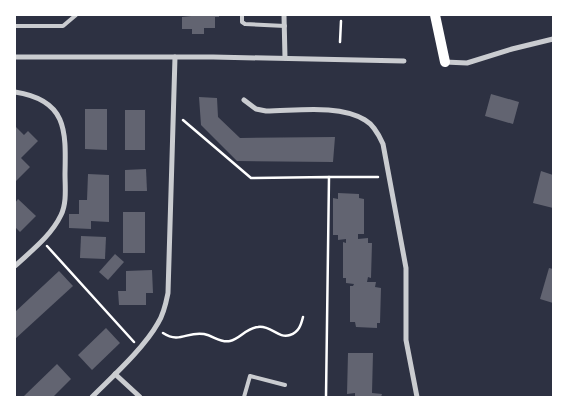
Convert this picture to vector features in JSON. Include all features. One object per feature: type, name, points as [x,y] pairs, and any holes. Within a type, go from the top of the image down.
[{"type":"main road","points":[[435,15],[445,62]]},
{"type":"street","points":[[284,15],[285,58]]},
{"type":"street","points":[[445,62],[467,63],[553,39]]},
{"type":"street","points":[[15,57],[285,58],[404,61]]},
{"type":"street","points":[[92,397],[140,348],[158,324],[166,307],[175,57]]},
{"type":"street","points":[[15,92],[28,94],[50,106],[57,114],[65,131],[65,200],[62,214],[42,241],[15,266]]},
{"type":"street","points":[[244,100],[256,109],[266,111],[337,110],[366,120],[375,130],[383,144],[406,268],[406,340],[417,397]]},
{"type":"street","points":[[115,374],[140,397]]},
{"type":"lane","points":[[15,26],[63,26],[76,15]]},
{"type":"lane","points":[[242,15],[242,22],[244,24],[285,26]]},
{"type":"lane","points":[[244,397],[250,376],[285,385]]},
{"type":"path","points":[[340,42],[341,20]]},
{"type":"path","points":[[181,118],[250,178],[378,177]]},
{"type":"path","points":[[326,397],[329,177]]},
{"type":"path","points":[[42,241],[140,348]]},
{"type":"path","points":[[162,332],[175,338],[193,334],[205,334],[223,342],[233,340],[248,329],[266,327],[282,336],[296,333],[303,317]]},
{"type":"building","points":[[191,15],[219,15],[219,17],[215,17],[215,28],[204,28],[204,34],[192,34],[192,29],[182,29],[182,17]]},
{"type":"building","points":[[491,94],[519,102],[513,124],[485,116]]},
{"type":"building","points":[[199,97],[217,98],[218,117],[240,138],[335,137],[333,162],[237,161],[201,125]]},
{"type":"building","points":[[85,109],[107,109],[107,150],[85,149]]},
{"type":"building","points":[[125,110],[145,110],[145,150],[125,150]]},
{"type":"building","points":[[15,126],[24,135],[28,131],[38,141],[21,158],[30,167],[15,182]]},
{"type":"building","points":[[146,169],[147,191],[125,191],[125,170]]},
{"type":"building","points":[[541,171],[553,175],[553,208],[533,203]]},
{"type":"building","points":[[88,174],[109,175],[109,222],[91,221],[91,229],[69,228],[69,214],[79,214],[79,200],[87,200]]},
{"type":"building","points":[[338,193],[359,194],[359,198],[364,199],[364,234],[358,234],[358,239],[368,238],[368,243],[372,243],[371,278],[368,277],[367,282],[376,282],[375,287],[381,288],[380,323],[377,323],[377,328],[356,327],[355,322],[350,322],[350,286],[354,284],[346,283],[346,278],[343,278],[343,242],[346,243],[346,239],[338,240],[338,235],[333,235],[333,198],[338,199]]},
{"type":"building","points":[[18,199],[36,216],[20,232],[15,227],[15,203]]},
{"type":"building","points":[[123,212],[145,212],[145,253],[123,253]]},
{"type":"building","points":[[81,236],[106,237],[105,259],[80,258]]},
{"type":"building","points":[[115,254],[124,262],[108,280],[99,272]]},
{"type":"building","points":[[549,268],[553,269],[553,303],[540,299]]},
{"type":"building","points":[[152,270],[153,293],[146,293],[146,305],[119,305],[118,291],[126,291],[126,271]]},
{"type":"building","points":[[59,271],[73,286],[15,339],[15,312]]},
{"type":"building","points":[[106,328],[120,343],[92,370],[78,355]]},
{"type":"building","points":[[348,353],[373,353],[372,393],[382,394],[381,397],[355,397],[355,393],[347,394]]},
{"type":"building","points":[[57,364],[71,379],[53,397],[23,397]]}]
